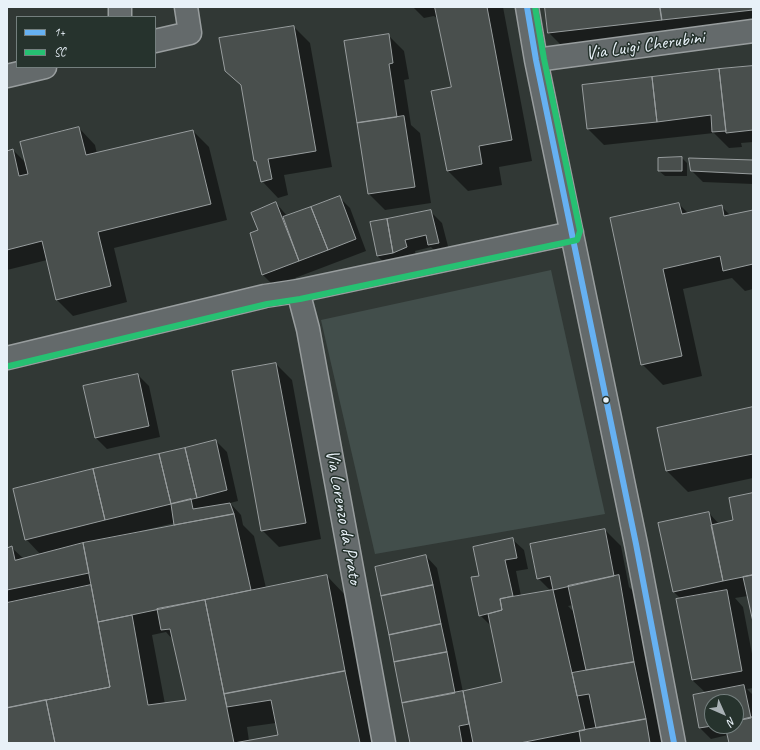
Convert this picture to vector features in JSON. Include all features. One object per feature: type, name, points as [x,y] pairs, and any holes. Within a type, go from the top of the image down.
[{"type":"street","points":[[156,41],[190,33],[186,7]]},
{"type":"street","points":[[527,7],[536,60],[636,544],[674,743]]},
{"type":"street","name":"Via Luigi Cherubini","points":[[536,60],[753,31]]},
{"type":"street","points":[[7,76],[41,68]]},
{"type":"street","points":[[7,358],[265,296],[298,291],[572,233]]},
{"type":"street","name":"Via Lorenzo da Prato","points":[[298,291],[308,329],[384,743]]},
{"type":"shaded area","points":[[551,270],[605,514],[375,554],[321,320]]},
{"type":"building","points":[[435,7],[487,7],[512,140],[479,146],[482,164],[447,171],[431,91],[451,87]]},
{"type":"building","points":[[545,7],[660,7],[662,20],[548,33]]},
{"type":"building","points":[[660,7],[753,7],[753,10],[662,20]]},
{"type":"building","points":[[294,26],[316,151],[268,159],[272,179],[261,182],[256,161],[254,161],[241,85],[225,71],[219,38]]},
{"type":"building","points":[[389,34],[393,63],[389,64],[397,117],[357,123],[344,41]]},
{"type":"building","points":[[753,66],[753,130],[726,133],[719,69]]},
{"type":"building","points":[[719,69],[726,131],[712,132],[711,115],[657,122],[652,77]]},
{"type":"building","points":[[652,77],[657,122],[587,129],[582,85]]},
{"type":"building","points":[[404,116],[415,187],[368,194],[357,123]]},
{"type":"building","points":[[79,127],[86,155],[193,130],[211,204],[98,232],[111,286],[56,300],[42,241],[7,250],[7,151],[13,149],[19,176],[28,174],[20,142]]},
{"type":"building","points":[[682,157],[682,171],[658,171],[658,158]]},
{"type":"building","points":[[689,158],[753,160],[753,174],[691,171]]},
{"type":"building","points":[[340,196],[356,239],[328,250],[311,207]]},
{"type":"building","points":[[276,202],[299,261],[262,275],[250,233],[258,230],[251,213]]},
{"type":"building","points":[[679,203],[682,214],[722,205],[724,216],[753,210],[753,264],[723,271],[720,256],[663,269],[682,356],[641,365],[610,218]]},
{"type":"building","points":[[311,207],[328,250],[299,261],[283,217]]},
{"type":"building","points":[[431,210],[439,243],[428,245],[426,235],[405,240],[407,247],[393,253],[387,219]]},
{"type":"building","points":[[387,219],[393,253],[377,256],[370,222]]},
{"type":"building","points":[[276,363],[306,523],[261,531],[232,371]]},
{"type":"building","points":[[138,374],[149,426],[95,438],[83,386]]},
{"type":"building","points":[[753,407],[753,454],[666,471],[657,428]]},
{"type":"building","points":[[216,440],[227,490],[197,498],[185,448]]},
{"type":"building","points":[[185,448],[197,498],[171,504],[159,454]]},
{"type":"building","points":[[159,454],[171,504],[105,520],[93,469]]},
{"type":"building","points":[[93,469],[105,520],[25,540],[13,489]]},
{"type":"building","points":[[753,493],[753,575],[723,581],[711,525],[733,520],[729,498]]},
{"type":"building","points":[[191,499],[193,509],[230,503],[234,514],[174,525],[171,504]]},
{"type":"building","points":[[709,512],[723,581],[673,592],[658,523]]},
{"type":"building","points":[[234,514],[251,590],[98,622],[83,543]]},
{"type":"building","points":[[605,529],[614,576],[553,590],[550,576],[537,579],[530,544]]},
{"type":"building","points":[[513,538],[517,558],[505,560],[513,596],[500,599],[502,610],[479,616],[471,577],[479,576],[473,547]]},
{"type":"building","points":[[83,543],[89,573],[7,590],[7,548],[12,546],[15,560]]},
{"type":"building","points":[[426,555],[433,585],[381,596],[375,567]]},
{"type":"building","points":[[327,575],[345,671],[224,694],[205,600]]},
{"type":"building","points":[[619,575],[634,662],[586,670],[568,586]]},
{"type":"building","points":[[753,575],[753,622],[743,577]]},
{"type":"building","points":[[91,585],[110,687],[7,708],[7,603]]},
{"type":"building","points":[[433,585],[441,624],[389,635],[381,596]]},
{"type":"building","points":[[553,590],[585,730],[520,743],[473,743],[463,691],[502,682],[488,614],[502,610],[500,599]]},
{"type":"building","points":[[727,590],[742,671],[692,680],[676,599]]},
{"type":"building","points":[[205,600],[234,743],[55,743],[46,700],[110,687],[98,622],[132,615],[148,705],[186,700],[170,629],[161,630],[157,609]]},
{"type":"building","points":[[441,624],[447,652],[394,662],[389,635]]},
{"type":"building","points":[[447,652],[455,693],[402,703],[394,662]]},
{"type":"building","points":[[634,662],[646,719],[596,728],[589,694],[577,696],[572,673]]},
{"type":"building","points":[[345,671],[360,743],[234,743],[278,735],[271,700],[227,707],[224,694]]},
{"type":"building","points":[[744,685],[751,718],[744,719],[744,694],[704,694],[704,727],[699,728],[693,695]]},
{"type":"building","points":[[463,691],[469,724],[459,726],[462,743],[410,743],[402,703]]},
{"type":"building","points":[[46,700],[55,743],[7,743],[7,708]]},
{"type":"building","points":[[753,717],[753,743],[729,743],[727,734],[744,734],[744,719]]},
{"type":"building","points":[[646,719],[650,743],[581,743],[579,731]]},
{"type":"transit line","name":"1+","points":[[527,7],[536,60],[636,544],[674,743]]},
{"type":"transit line","name":"SC","points":[[9,366],[267,304],[300,299],[577,240],[580,231],[544,59],[535,7]]}]
